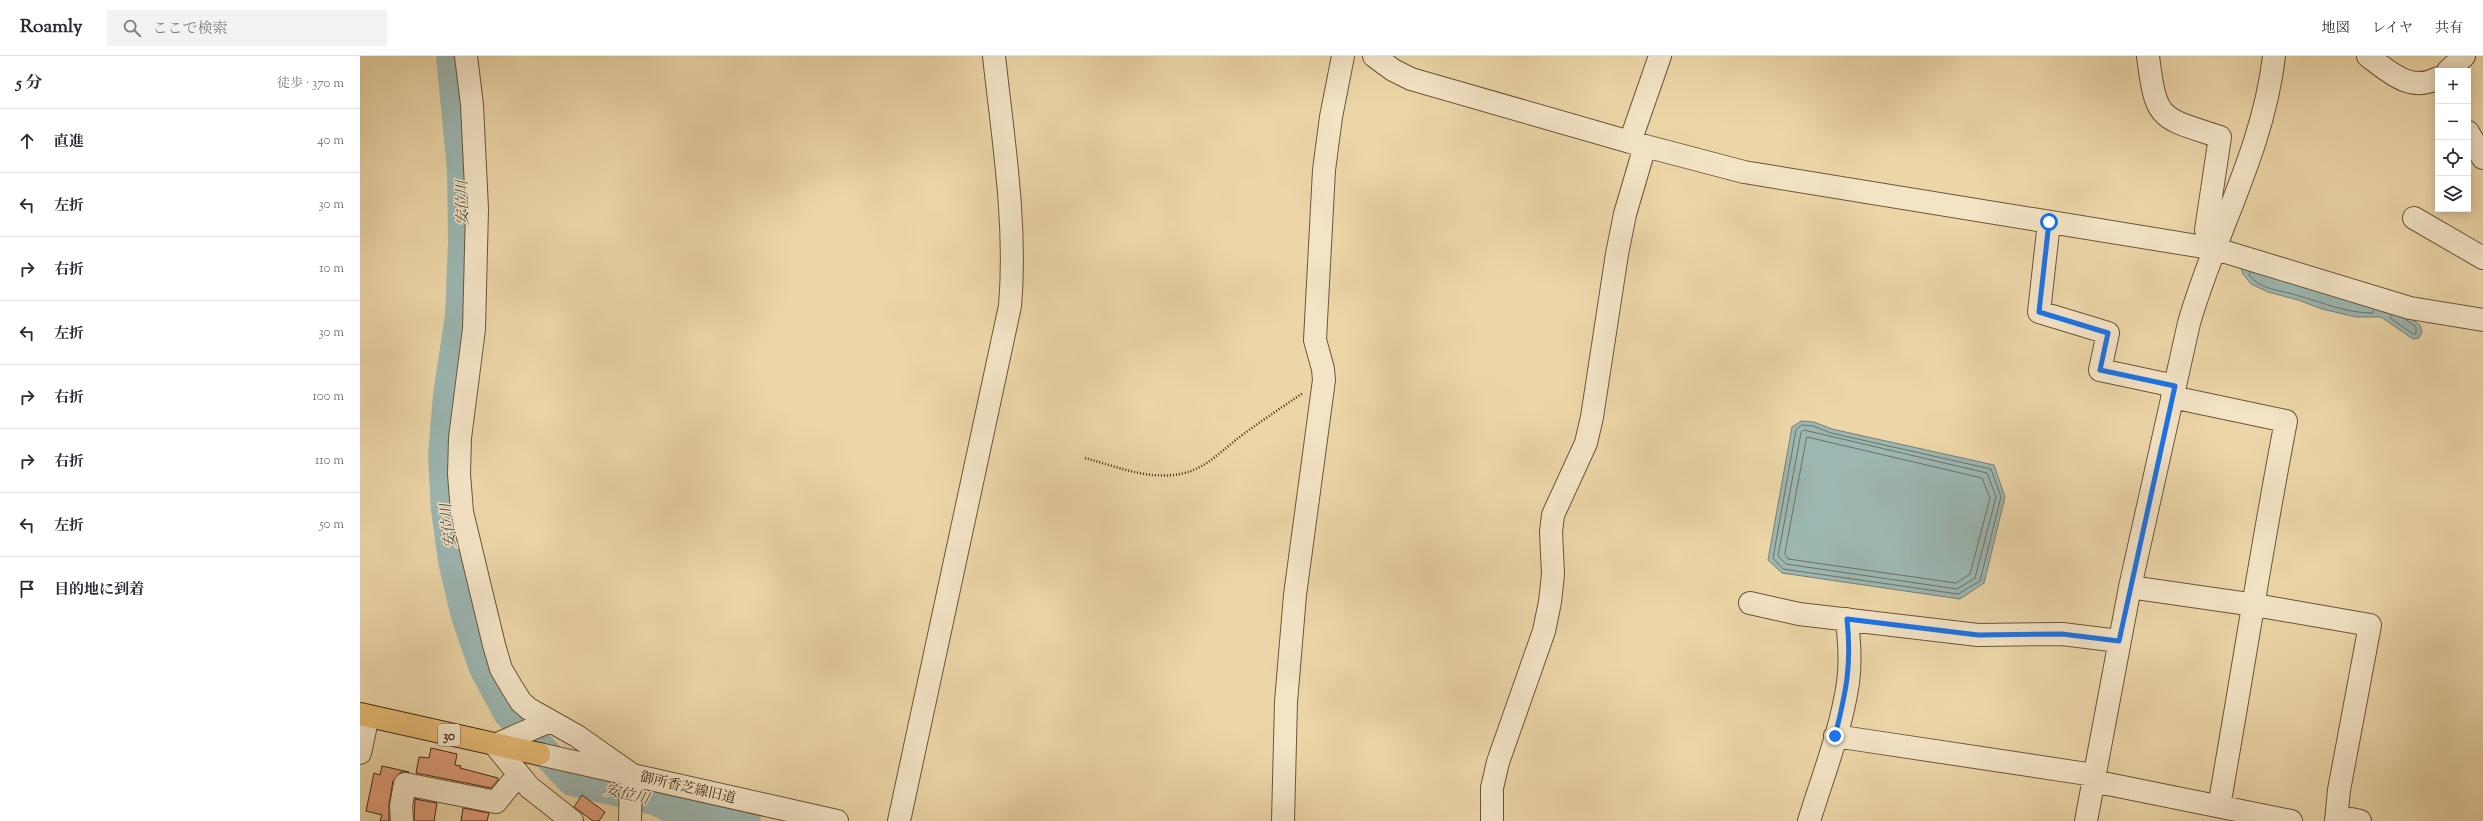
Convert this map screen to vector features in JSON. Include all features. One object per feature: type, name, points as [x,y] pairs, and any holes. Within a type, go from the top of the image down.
[{"type":"main road","name":"30","points":[[364,715],[538,754]]},
{"type":"street","points":[[466,56],[472,105],[477,209],[474,329],[460,438],[459,474],[462,512],[494,645],[502,669],[535,728],[606,754],[631,779],[630,816]]},
{"type":"street","points":[[899,821],[1010,306],[1013,268],[1012,228],[994,56]]},
{"type":"street","points":[[1282,821],[1283,754],[1295,595],[1324,380],[1323,369],[1315,340],[1324,170],[1330,117],[1343,56]]},
{"type":"street","points":[[1374,56],[1393,70],[1411,79],[1638,144],[1779,179],[2216,249],[2410,308],[2483,320]]},
{"type":"street","points":[[1492,821],[1492,788],[1498,762],[1544,631],[1553,574],[1551,532],[1553,515],[1586,443],[1592,417],[1617,254],[1638,144],[1660,56]]},
{"type":"street","points":[[2148,56],[2155,101],[2162,114],[2178,123],[2220,137],[2206,230],[2216,249]]},
{"type":"street","points":[[2086,821],[2130,587],[2197,296],[2261,127],[2274,56]]},
{"type":"street","points":[[2368,56],[2398,78],[2412,83],[2435,85]]},
{"type":"street","points":[[2451,68],[2464,56]]},
{"type":"street","points":[[2471,137],[2483,158]]},
{"type":"street","points":[[2414,218],[2483,258]]},
{"type":"street","points":[[2049,222],[2039,312],[2108,333],[2100,370],[2174,392],[2286,421],[2263,543],[2255,605],[2219,806]]},
{"type":"street","points":[[2130,587],[2255,605],[2370,625],[2339,790],[2336,821]]},
{"type":"street","points":[[1750,603],[1799,614],[1978,635],[2062,634],[2119,641]]},
{"type":"street","points":[[1809,821],[1835,736],[1848,684],[1850,646],[1847,619]]},
{"type":"street","points":[[360,753],[364,715]]},
{"type":"street","points":[[535,728],[495,745],[518,775],[542,798],[572,821]]},
{"type":"street","points":[[1835,736],[2094,778],[2290,821]]},
{"type":"street","name":"御所香芝線旧道","points":[[538,754],[592,766],[631,779],[836,821]]},
{"type":"street","points":[[402,821],[401,806],[406,784],[496,802],[518,775]]},
{"type":"street","points":[[2344,821],[2351,819],[2360,821]]},
{"type":"path","points":[[1085,458],[1153,475],[1177,474],[1200,468],[1221,454],[1243,434],[1324,380]]},
{"type":"water","points":[[2240,265],[2406,315],[2420,325],[2422,332],[2419,338],[2413,339],[2381,317],[2356,317],[2322,309],[2298,300],[2268,292],[2251,284],[2243,274]]},
{"type":"water","points":[[1801,421],[1814,422],[1832,429],[1994,465],[2005,497],[1984,583],[1960,599],[1782,573],[1768,560],[1792,427]]},
{"type":"building","points":[[431,748],[457,754],[455,765],[461,766],[460,768],[498,778],[498,780],[491,788],[416,773],[419,757],[429,758]]},
{"type":"building","points":[[382,766],[409,772],[401,772],[393,781],[389,804],[389,821],[380,821],[382,815],[366,811],[374,773],[380,775]]},
{"type":"building","points":[[582,795],[605,812],[599,821],[593,821],[574,807]]},
{"type":"building","points":[[415,799],[437,803],[434,821],[414,821]]},
{"type":"building","points":[[463,808],[489,813],[487,821],[461,821]]},
{"type":"waterway","name":"安位川","points":[[451,56],[462,169],[463,242],[460,316],[448,395],[443,455],[446,510],[453,561],[466,616],[484,668],[508,713],[572,781],[657,801],[678,812],[746,821]]},
{"type":"route","points":[[1835,736],[1848,684],[1850,646],[1847,619],[1978,635],[1998,636],[2062,634],[2119,641],[2175,386],[2100,370],[2108,333],[2039,312],[2049,222]]}]
